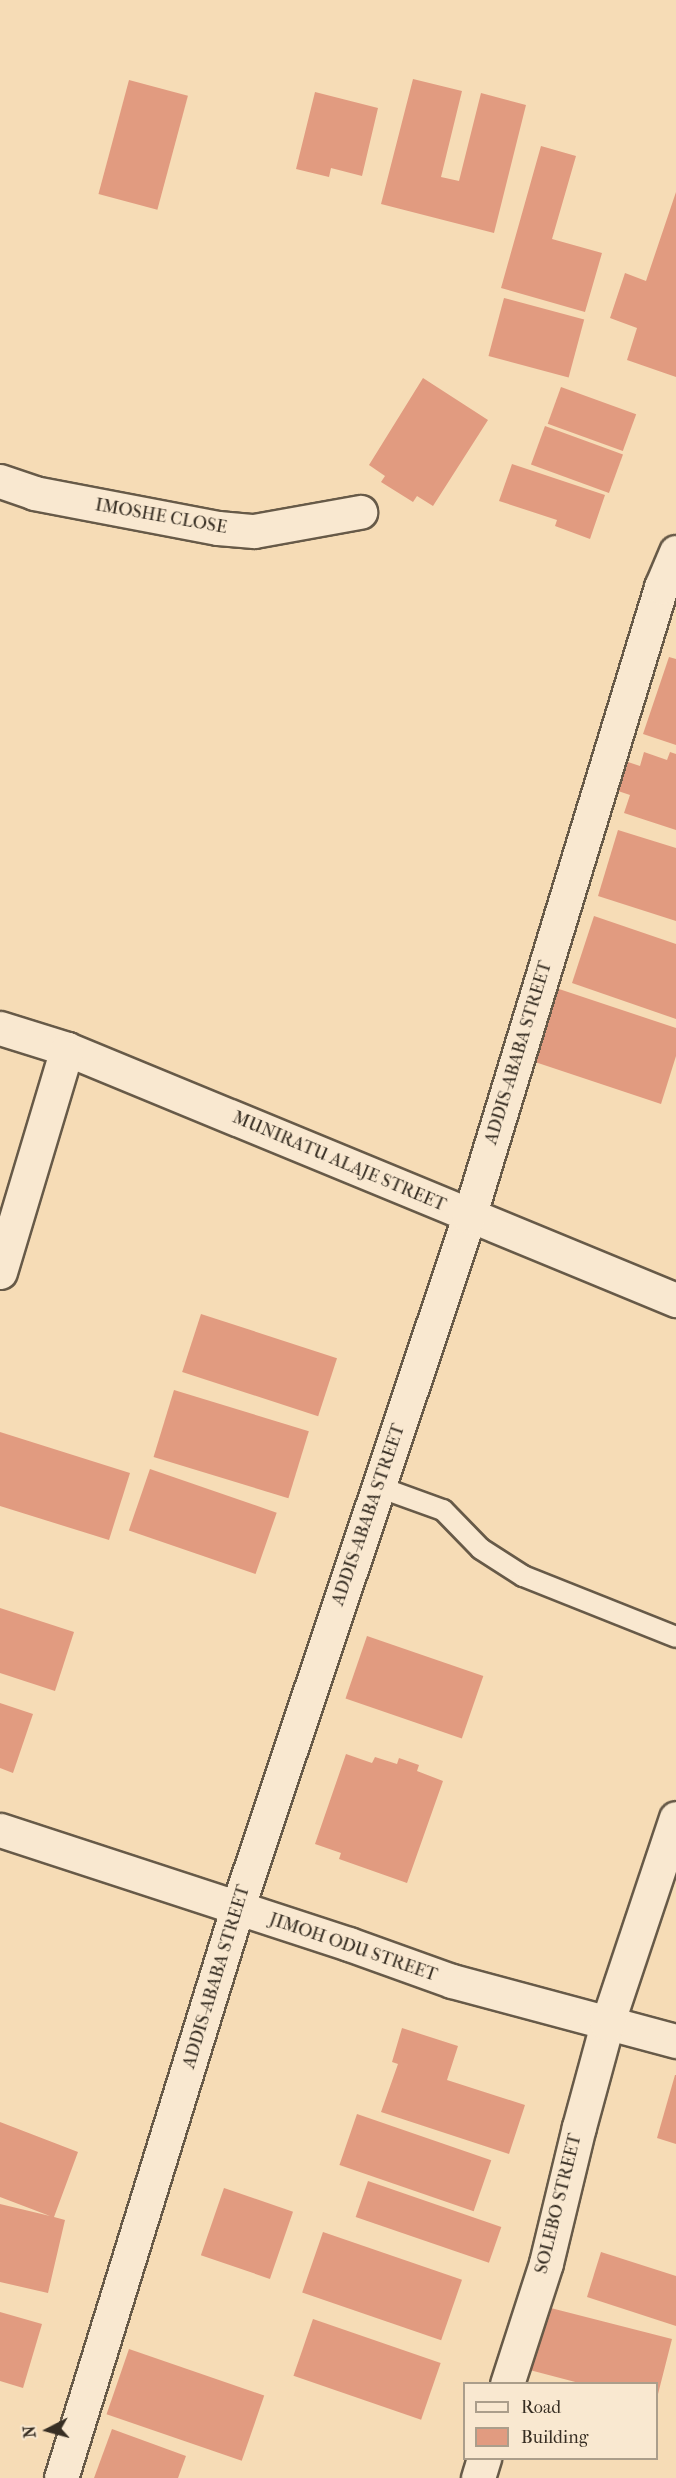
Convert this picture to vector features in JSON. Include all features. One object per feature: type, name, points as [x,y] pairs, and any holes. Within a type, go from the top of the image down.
[{"type":"street","name":"IMOSHE CLOSE","points":[[0,481],[44,495],[218,528],[254,531],[360,512]]},
{"type":"street","name":"ADDIS-ABABA STREET","points":[[61,2478],[237,1909],[469,1216],[661,587],[676,552]]},
{"type":"street","name":"MUNIRATU ALAJE STREET","points":[[0,1028],[67,1049],[676,1300]]},
{"type":"street","points":[[0,1272],[67,1049]]},
{"type":"street","name":"SOLEBO STREET","points":[[508,2382],[546,2263],[607,2024],[676,1818]]},
{"type":"street","name":"JIMOH ODU STREET","points":[[0,1830],[349,1944],[452,1981],[676,2042]]},
{"type":"street","points":[[478,2478],[483,2460]]},
{"type":"lane","points":[[379,1487],[443,1510],[481,1549],[522,1576],[676,1637]]},
{"type":"building","points":[[413,79],[462,91],[441,177],[459,181],[481,93],[526,105],[494,233],[381,204]]},
{"type":"building","points":[[129,80],[188,96],[157,210],[98,194]]},
{"type":"building","points":[[315,92],[378,108],[362,176],[331,168],[329,177],[296,169]]},
{"type":"building","points":[[541,146],[576,156],[552,239],[602,253],[585,312],[501,288]]},
{"type":"building","points":[[676,192],[676,377],[627,360],[637,328],[610,318],[625,273],[646,281]]},
{"type":"building","points":[[504,298],[584,319],[569,377],[488,356]]},
{"type":"building","points":[[423,378],[488,420],[433,506],[417,496],[413,502],[381,482],[385,476],[369,465]]},
{"type":"building","points":[[561,387],[636,414],[623,451],[548,424]]},
{"type":"building","points":[[545,426],[623,454],[609,493],[531,465]]},
{"type":"building","points":[[512,464],[605,495],[590,539],[555,526],[557,520],[499,501]]},
{"type":"building","points":[[669,657],[676,659],[676,745],[643,734]]},
{"type":"building","points":[[644,752],[667,760],[670,752],[676,754],[676,830],[624,813],[630,795],[618,791],[628,762],[640,766]]},
{"type":"building","points":[[618,830],[676,848],[676,921],[598,896]]},
{"type":"building","points":[[594,916],[676,944],[676,1019],[572,983]]},
{"type":"building","points":[[556,988],[676,1028],[676,1056],[661,1104],[532,1061]]},
{"type":"building","points":[[201,1314],[337,1358],[318,1416],[182,1372]]},
{"type":"building","points":[[174,1390],[309,1431],[288,1498],[154,1457]]},
{"type":"building","points":[[0,1432],[130,1473],[109,1540],[0,1506]]},
{"type":"building","points":[[150,1469],[277,1513],[256,1574],[129,1530]]},
{"type":"building","points":[[0,1608],[74,1632],[55,1691],[0,1673]]},
{"type":"building","points":[[367,1636],[483,1676],[462,1738],[346,1698]]},
{"type":"building","points":[[0,1703],[33,1714],[13,1773],[0,1768]]},
{"type":"building","points":[[346,1754],[372,1763],[375,1757],[397,1764],[399,1758],[419,1765],[417,1771],[443,1781],[407,1883],[339,1859],[341,1853],[315,1844]]},
{"type":"building","points":[[402,2028],[458,2046],[447,2080],[525,2105],[509,2154],[381,2112],[398,2064],[392,2062]]},
{"type":"building","points":[[676,2075],[676,2144],[657,2138]]},
{"type":"building","points":[[357,2114],[491,2160],[474,2211],[339,2165]]},
{"type":"building","points":[[0,2122],[78,2152],[54,2217],[65,2220],[48,2293],[0,2282],[0,2204],[50,2216],[0,2197]]},
{"type":"building","points":[[368,2181],[501,2227],[489,2263],[356,2217]]},
{"type":"building","points":[[224,2188],[293,2212],[270,2279],[201,2255]]},
{"type":"building","points":[[323,2232],[462,2280],[441,2340],[302,2293]]},
{"type":"building","points":[[601,2252],[676,2276],[676,2326],[587,2297]]},
{"type":"building","points":[[539,2305],[672,2339],[658,2394],[658,2382],[575,2382],[522,2368]]},
{"type":"building","points":[[0,2312],[42,2324],[23,2388],[0,2381]]},
{"type":"building","points":[[313,2319],[441,2363],[421,2420],[293,2376]]},
{"type":"building","points":[[129,2349],[264,2396],[242,2461],[107,2414]]},
{"type":"building","points":[[112,2429],[186,2456],[178,2478],[94,2478]]}]
